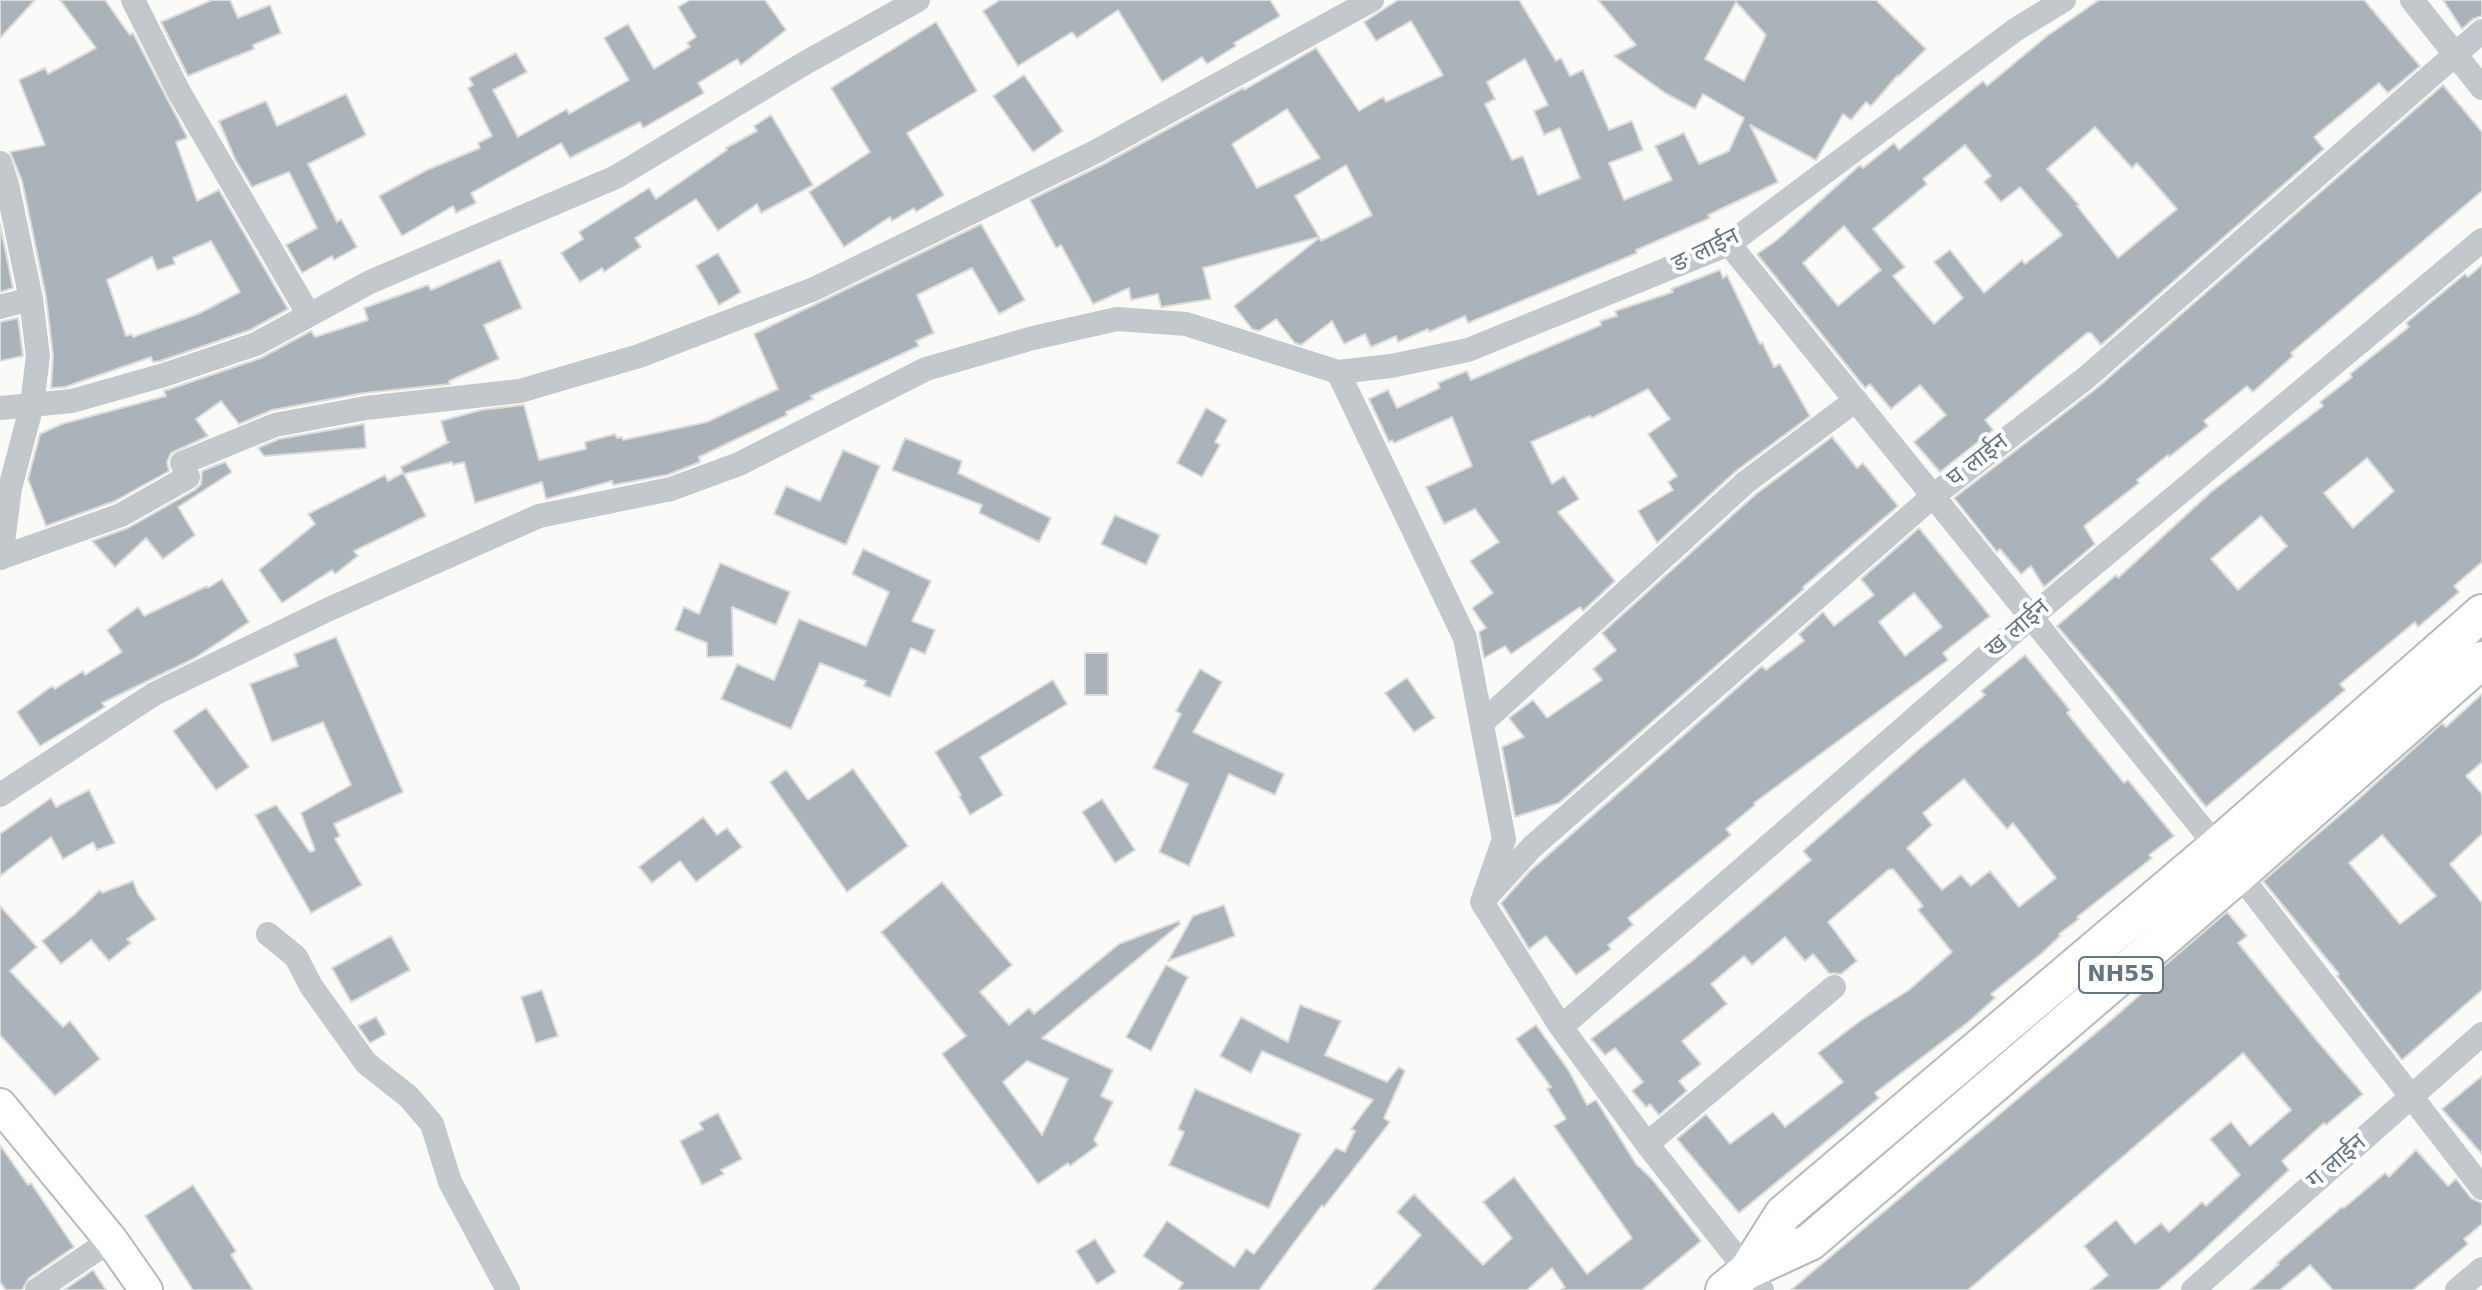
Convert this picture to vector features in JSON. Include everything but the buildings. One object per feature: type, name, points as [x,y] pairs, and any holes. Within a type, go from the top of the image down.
[{"type":"main road","name":"NH55","points":[[1744,1284],[1783,1214],[2217,846],[2482,613]]},
{"type":"main road","name":"NH55","points":[[1744,1284],[1810,1242],[2239,874],[2482,660]]},
{"type":"street","points":[[133,0],[179,92],[309,315]]},
{"type":"street","points":[[0,408],[72,401],[256,344],[370,282],[616,177],[805,63],[918,0]]},
{"type":"street","points":[[0,163],[5,200],[31,299],[38,356],[32,405],[10,488],[1,558],[121,515],[188,477],[182,463],[275,425],[366,408],[520,391],[639,356],[814,289],[1095,152],[1372,0]]},
{"type":"street","name":"ङ लाईन","points":[[1338,372],[1391,366],[1468,350],[1729,244],[2015,30],[2064,0]]},
{"type":"street","points":[[2412,0],[2482,88]]},
{"type":"street","name":"घ लाईन","points":[[1482,902],[1532,847],[1933,496],[2087,377],[2482,31]]},
{"type":"street","name":"ख लाईन","points":[[1561,1027],[2031,617],[2482,240]]},
{"type":"street","points":[[1729,244],[2217,846],[2482,1188]]},
{"type":"street","points":[[0,307],[31,299]]},
{"type":"street","points":[[0,795],[154,694],[327,610],[539,516],[671,489],[739,464],[926,369],[1033,338],[1117,319],[1186,324],[1338,372],[1465,638],[1504,839],[1482,902],[1561,1027],[1744,1284]]},
{"type":"street","points":[[1482,723],[1746,482],[1856,400]]},
{"type":"street","points":[[268,934],[296,957],[311,986],[366,1063],[409,1097],[432,1124],[450,1182],[508,1290]]},
{"type":"street","points":[[1647,1144],[1834,987]]},
{"type":"street","name":"ग लाईन","points":[[2193,1290],[2482,1034]]},
{"type":"street","points":[[0,1105],[111,1240],[146,1290]]},
{"type":"street","points":[[37,1290],[111,1240]]},
{"type":"street","points":[[2457,1290],[2482,1269]]}]
